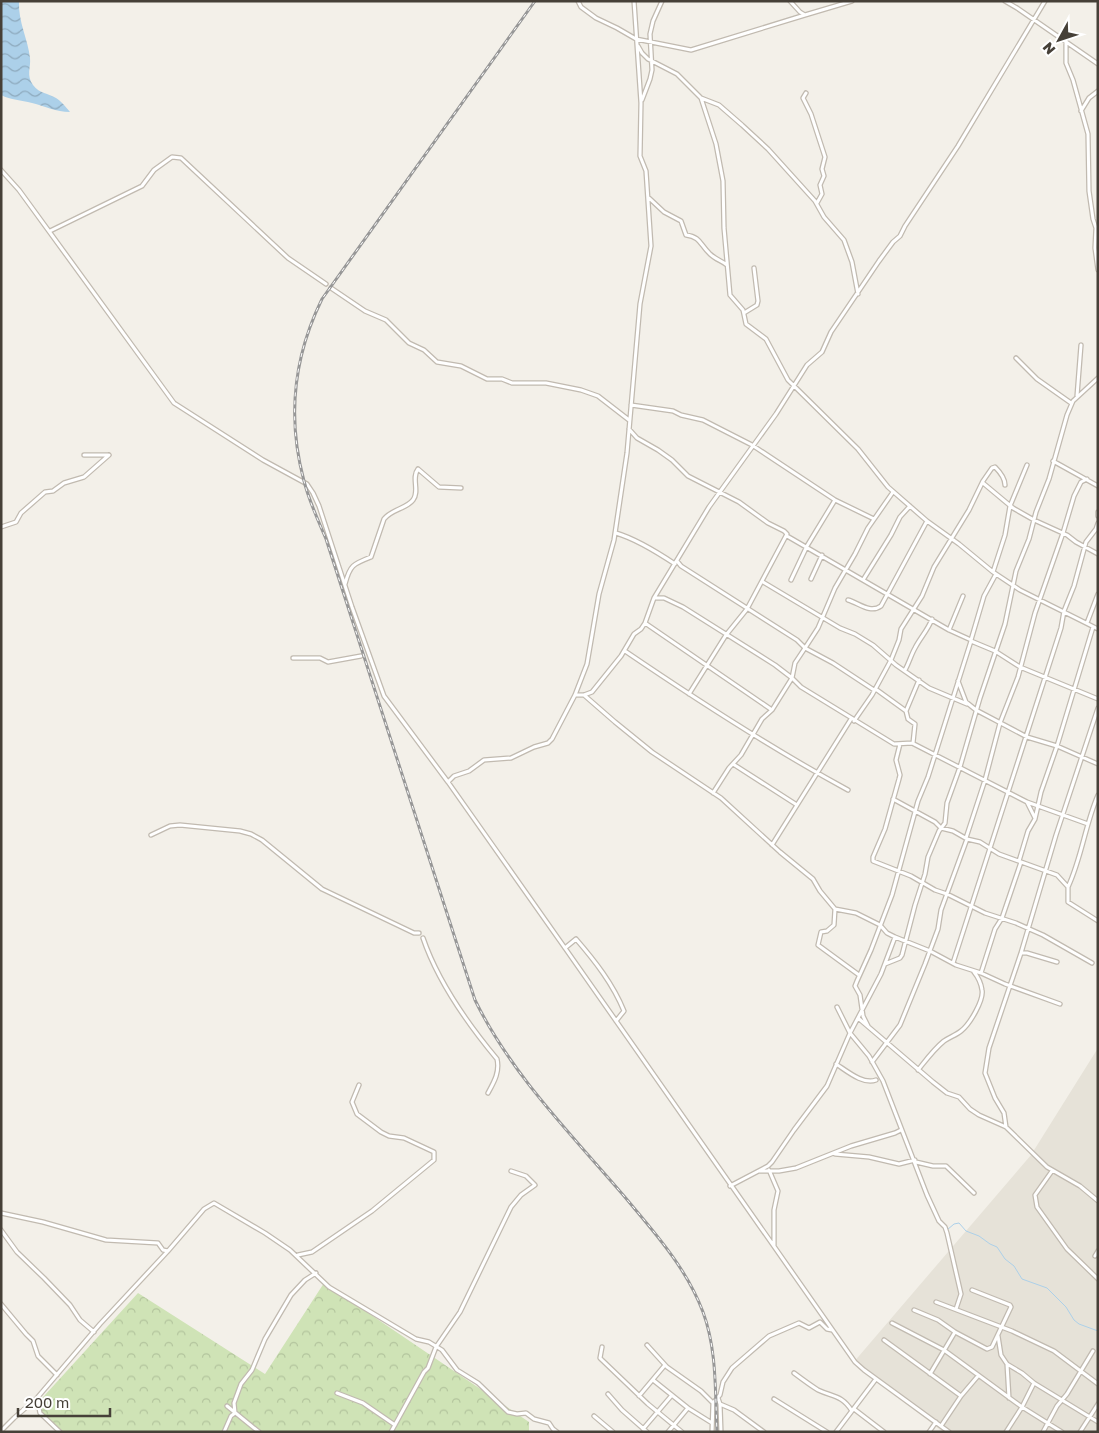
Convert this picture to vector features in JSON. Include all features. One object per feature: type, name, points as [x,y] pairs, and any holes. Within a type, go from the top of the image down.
[{"type":"street","points":[[578,1],[581,7],[596,18],[636,39],[691,50],[852,1]]},
{"type":"street","points":[[448,782],[454,776],[469,771],[484,760],[511,758],[534,747],[548,743],[576,695],[587,664],[599,594],[616,533],[628,453],[640,304],[651,246],[646,171],[640,156],[641,103],[634,1]]},
{"type":"street","points":[[641,103],[650,79],[652,62],[650,34],[653,21],[662,1]]},
{"type":"street","points":[[790,1],[800,12],[805,14]]},
{"type":"street","points":[[1005,1],[1098,64]]},
{"type":"street","points":[[576,695],[592,692],[625,650],[634,634],[641,629],[654,598],[719,492],[776,414],[807,366],[822,352],[831,332],[879,261],[900,236],[958,146],[1045,1]]},
{"type":"street","points":[[636,39],[642,53],[652,62],[677,74],[700,98],[718,106],[742,125],[768,149],[817,203],[824,217],[844,240],[852,262],[858,294]]},
{"type":"street","points":[[1066,42],[1066,63],[1073,80],[1088,134],[1089,192],[1096,228],[1098,270]]},
{"type":"street","points":[[1081,111],[1089,98],[1098,91]]},
{"type":"street","points":[[806,93],[803,98],[811,114],[824,156],[822,169],[824,176],[820,185],[822,194],[817,203]]},
{"type":"street","points":[[700,98],[716,144],[723,181],[726,257],[729,266],[730,295],[744,313],[746,324],[766,339],[793,387],[845,435],[893,492],[926,521],[1013,585],[1098,629]]},
{"type":"street","points":[[49,231],[142,186],[154,170],[172,156],[181,158],[288,258],[326,284]]},
{"type":"street","points":[[1,170],[11,179],[174,403],[263,460],[306,484],[313,493],[384,696],[448,782],[855,1362],[949,1432]]},
{"type":"street","points":[[648,197],[664,212],[681,221],[686,235],[694,236],[711,255],[729,266]]},
{"type":"street","points":[[744,313],[758,305],[754,268]]},
{"type":"street","points":[[331,288],[365,311],[386,320],[409,342],[424,350],[436,362],[448,366],[461,366],[487,379],[502,379],[512,383],[546,383],[581,390],[598,396],[630,420]]},
{"type":"street","points":[[1077,396],[1081,345]]},
{"type":"street","points":[[1016,358],[1028,372],[1071,404]]},
{"type":"street","points":[[886,964],[900,958],[928,858],[945,823],[947,803],[1005,624],[1013,585],[1071,404],[1077,396],[1098,378]]},
{"type":"street","points":[[631,405],[673,411],[681,416],[702,420],[752,445],[834,500],[874,519]]},
{"type":"street","points":[[629,428],[637,438],[658,450],[688,476],[739,502],[773,527],[784,531],[788,536],[949,630],[995,652],[1020,667],[1098,699]]},
{"type":"street","points":[[1,527],[16,522],[22,513],[45,492],[53,491],[64,483],[84,477],[109,455],[84,455]]},
{"type":"street","points":[[1053,461],[1098,486]]},
{"type":"street","points":[[868,1026],[863,1016],[860,995],[855,986],[892,896],[918,801],[935,755],[984,596],[995,573],[1006,535],[1010,506],[1027,465]]},
{"type":"street","points":[[772,845],[852,720],[874,690],[899,640],[901,629],[914,609],[932,571],[969,510],[990,470],[995,467],[1005,480],[1005,484]]},
{"type":"street","points":[[345,584],[350,568],[355,563],[371,557],[384,519],[388,514],[411,502],[415,497],[415,477],[418,470],[439,487],[461,488]]},
{"type":"street","points":[[872,1062],[900,1025],[930,951],[938,929],[941,910],[985,780],[1000,723],[1020,667],[1074,496],[1081,482],[1087,479]]},
{"type":"street","points":[[983,483],[1010,506],[1034,520],[1063,533],[1098,554]]},
{"type":"street","points":[[713,793],[741,755],[766,714],[772,710],[792,678],[795,663],[818,628],[835,588],[868,528],[893,492]]},
{"type":"street","points":[[791,580],[807,546],[834,500]]},
{"type":"street","points":[[863,580],[900,517],[910,506]]},
{"type":"street","points":[[848,600],[874,610],[881,606],[926,521]]},
{"type":"street","points":[[953,963],[1007,792],[1027,736],[1086,542],[1096,529],[1098,523]]},
{"type":"street","points":[[616,533],[628,536],[642,546],[682,566],[798,640],[805,648],[833,663],[874,690],[877,690],[906,711]]},
{"type":"street","points":[[689,694],[726,635],[747,609],[788,536]]},
{"type":"street","points":[[812,579],[822,555]]},
{"type":"street","points":[[763,582],[873,645],[890,660],[929,688],[967,704],[1027,736],[1058,746],[1098,764]]},
{"type":"street","points":[[1087,624],[1098,594]]},
{"type":"street","points":[[949,630],[963,596]]},
{"type":"street","points":[[654,598],[664,598],[673,602],[792,678],[801,687],[852,720],[894,744],[913,744],[1028,802],[1088,824]]},
{"type":"street","points":[[905,670],[932,619]]},
{"type":"street","points":[[645,623],[772,710]]},
{"type":"street","points":[[981,973],[995,929],[1002,918],[1028,831],[1035,819],[1093,627]]},
{"type":"street","points":[[625,650],[689,694],[817,774],[848,790]]},
{"type":"street","points":[[294,658],[320,658],[328,662],[361,656]]},
{"type":"street","points":[[913,744],[914,724],[908,719],[906,711],[919,680]]},
{"type":"street","points":[[958,681],[967,704]]},
{"type":"street","points":[[584,695],[646,747],[720,798],[813,880],[835,909],[856,914],[880,925],[887,933],[953,963],[1060,1004]]},
{"type":"street","points":[[1006,1127],[1004,1113],[995,1098],[985,1073],[990,1048],[1098,708]]},
{"type":"street","points":[[900,744],[896,760],[900,775],[885,829],[872,860],[992,916],[1002,918],[1043,935],[1092,962]]},
{"type":"street","points":[[733,764],[797,805]]},
{"type":"street","points":[[1098,794],[1089,814],[1077,868],[1068,887],[1068,902],[1098,921]]},
{"type":"street","points":[[893,799],[935,822],[941,828],[953,831],[966,839],[990,847],[999,854],[1045,872],[1058,875],[1068,887]]},
{"type":"street","points":[[1028,802],[1035,819]]},
{"type":"street","points":[[150,835],[175,825],[240,831],[251,834],[262,840],[322,889],[414,933],[420,933]]},
{"type":"street","points":[[835,909],[834,926],[827,931],[821,932],[818,945],[859,975]]},
{"type":"street","points":[[730,1186],[760,1171],[776,1158],[827,1086],[850,1033],[886,964],[895,937]]},
{"type":"street","points":[[423,938],[429,955],[459,1009],[497,1059],[496,1077],[488,1093]]},
{"type":"street","points":[[565,948],[576,939],[596,963],[620,1001],[624,1011],[616,1021]]},
{"type":"street","points":[[1020,953],[1028,953],[1057,962]]},
{"type":"street","points":[[918,1070],[936,1048],[945,1040],[960,1032],[975,1015],[982,990],[978,977],[973,970]]},
{"type":"street","points":[[837,1007],[850,1033],[865,1050],[888,1092],[939,1221],[945,1227],[961,1294],[956,1309]]},
{"type":"street","points":[[858,1018],[947,1093],[959,1097],[974,1112],[991,1122],[1006,1127],[1052,1170],[1080,1186],[1098,1201]]},
{"type":"street","points":[[836,1064],[863,1080],[870,1082],[876,1080]]},
{"type":"street","points":[[297,1255],[312,1252],[372,1211],[434,1160],[434,1152],[428,1148],[404,1138],[389,1136],[370,1126],[357,1114],[352,1102],[359,1084]]},
{"type":"street","points":[[760,1171],[779,1171],[796,1168],[850,1146],[902,1130]]},
{"type":"street","points":[[833,1154],[869,1156],[899,1164],[915,1161],[933,1166],[946,1166],[974,1193]]},
{"type":"street","points":[[769,1170],[778,1191],[774,1210],[774,1247]]},
{"type":"street","points":[[1052,1170],[1035,1195],[1037,1207],[1067,1249],[1098,1279]]},
{"type":"street","points":[[391,1432],[428,1368],[436,1347],[460,1312],[511,1207],[521,1195],[535,1185],[526,1176],[511,1171]]},
{"type":"street","points":[[3,1430],[58,1375],[204,1209],[214,1203],[265,1233],[297,1255],[335,1290],[416,1339],[429,1342],[448,1357],[457,1370],[478,1383],[506,1410],[517,1414],[526,1413],[534,1419],[549,1423],[557,1432]]},
{"type":"street","points":[[1,1213],[43,1222],[106,1240],[158,1244],[163,1250],[168,1251]]},
{"type":"street","points":[[1,1230],[18,1252],[94,1332]]},
{"type":"street","points":[[1095,1256],[1098,1251]]},
{"type":"street","points":[[235,1413],[234,1403],[236,1395],[241,1384],[252,1370],[265,1339],[291,1296],[305,1280],[316,1273]]},
{"type":"street","points":[[914,1310],[938,1320],[955,1332],[987,1349],[992,1347],[1011,1307],[972,1290]]},
{"type":"street","points":[[936,1302],[1054,1351],[1098,1384]]},
{"type":"street","points":[[1,1304],[33,1341],[38,1356],[58,1375]]},
{"type":"street","points":[[712,1432],[713,1403],[718,1398],[729,1371],[773,1333],[799,1323],[809,1328],[820,1322],[827,1329],[832,1330]]},
{"type":"street","points":[[892,1323],[944,1350],[1009,1398],[1062,1432]]},
{"type":"street","points":[[929,1374],[955,1332]]},
{"type":"street","points":[[998,1333],[1000,1355],[1007,1364],[1034,1383],[1098,1422]]},
{"type":"street","points":[[884,1340],[961,1396]]},
{"type":"street","points":[[646,1345],[665,1365],[701,1391],[713,1403]]},
{"type":"street","points":[[602,1347],[600,1358],[639,1396],[682,1432]]},
{"type":"street","points":[[1043,1432],[1093,1351]]},
{"type":"street","points":[[1007,1364],[1009,1398]]},
{"type":"street","points":[[639,1396],[665,1365]]},
{"type":"street","points":[[794,1373],[819,1390],[842,1399],[853,1410],[884,1432]]},
{"type":"street","points":[[941,1426],[961,1396],[978,1376]]},
{"type":"street","points":[[836,1432],[876,1379]]},
{"type":"street","points":[[653,1380],[688,1408],[712,1423]]},
{"type":"street","points":[[1006,1432],[1034,1383]]},
{"type":"street","points":[[337,1393],[363,1403],[395,1425]]},
{"type":"street","points":[[608,1394],[622,1410],[647,1432]]},
{"type":"street","points":[[643,1428],[672,1395]]},
{"type":"street","points":[[37,1398],[40,1413],[60,1432]]},
{"type":"street","points":[[718,1398],[721,1432]]},
{"type":"street","points":[[774,1399],[827,1432]]},
{"type":"street","points":[[720,1404],[734,1410],[764,1432]]},
{"type":"street","points":[[1080,1432],[1098,1404]]},
{"type":"street","points":[[227,1406],[259,1432]]},
{"type":"street","points":[[668,1432],[688,1408]]},
{"type":"street","points":[[224,1432],[231,1416],[235,1413]]},
{"type":"street","points":[[594,1416],[613,1432]]},
{"type":"street","points":[[929,1432],[936,1422]]},
{"type":"street","points":[[1008,1428],[1014,1432]]},
{"type":"shaded area","points":[[1098,1048],[1098,1432],[943,1432],[853,1363],[1031,1155]]},
{"type":"green space","points":[[324,1283],[529,1422],[529,1432],[63,1432],[34,1407],[138,1293],[265,1374]]},
{"type":"water","points":[[1,1],[19,1],[20,16],[30,58],[30,78],[33,85],[41,92],[58,99],[70,112],[55,110],[1,95]]},
{"type":"waterway","points":[[947,1230],[954,1224],[959,1223],[966,1231],[979,1236],[997,1247],[1005,1259],[1014,1266],[1022,1279],[1047,1288],[1066,1307],[1074,1320],[1079,1324],[1098,1331]]},
{"type":"railway","points":[[535,1],[322,299],[312,321],[299,366],[295,411],[299,458],[306,488],[326,539],[475,1000],[506,1053],[543,1103],[647,1223],[688,1280],[703,1312],[711,1341],[717,1432]]}]
